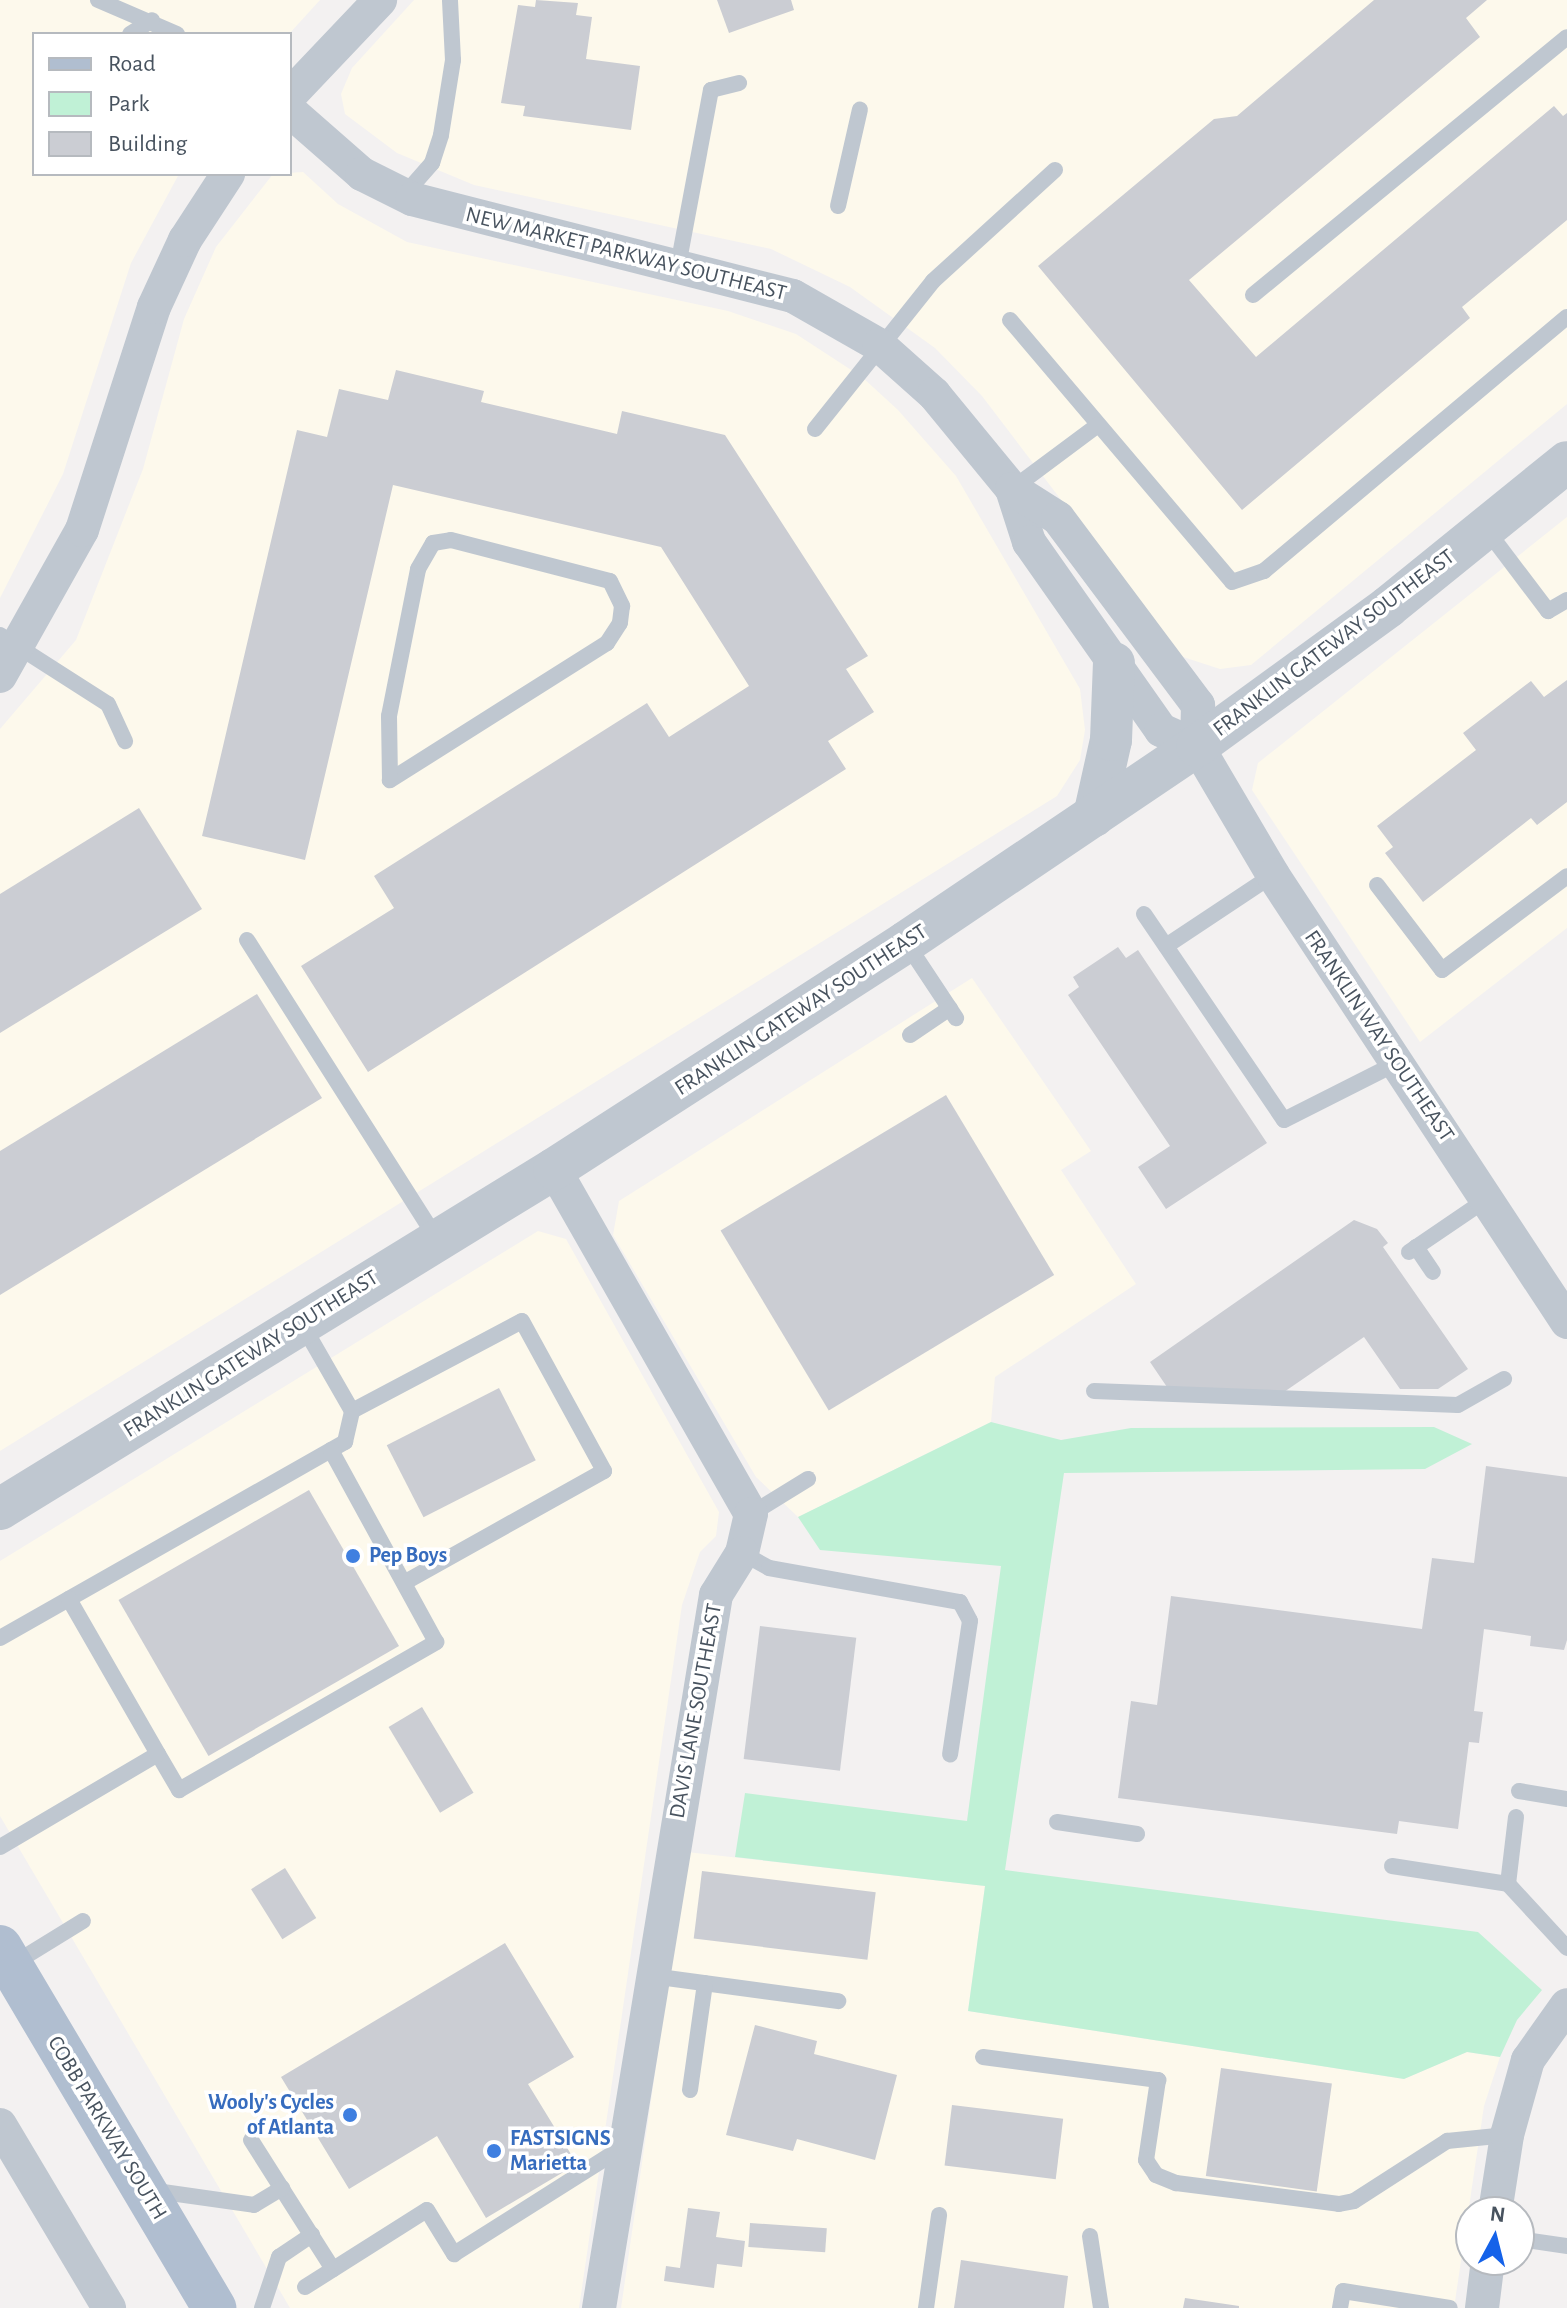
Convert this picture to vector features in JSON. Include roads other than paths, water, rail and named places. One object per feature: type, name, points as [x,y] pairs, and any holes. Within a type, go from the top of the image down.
[{"type":"main road","name":"COBB PARKWAY SOUTH","points":[[5,1956],[214,2308]]},
{"type":"street","points":[[292,93],[380,0]]},
{"type":"street","name":"NEW MARKET PARKWAY SOUTHEAST","points":[[292,113],[362,174],[404,195],[494,223],[793,296],[879,345],[934,394],[1012,489],[1058,518],[1198,705],[1197,746],[1161,730],[1029,542],[1012,489]]},
{"type":"street","points":[[0,676],[9,641],[82,530],[102,481],[154,307],[185,240],[227,176]]},
{"type":"street","name":"FRANKLIN GATEWAY SOUTHEAST","points":[[0,1509],[554,1169],[906,942],[1197,746],[1388,607],[1567,462]]},
{"type":"street","points":[[1094,816],[1111,740],[1114,663]]},
{"type":"street","name":"FRANKLIN WAY SOUTHEAST","points":[[1197,746],[1273,875],[1567,1322]]},
{"type":"street","points":[[554,1169],[751,1514]]},
{"type":"street","name":"DAVIS LANE SOUTHEAST","points":[[599,2308],[650,1975],[716,1595],[742,1553],[751,1514]]},
{"type":"street","points":[[1497,2196],[1507,2135],[1528,2060],[1567,2005]]},
{"type":"street","points":[[0,2125],[109,2308]]},
{"type":"street","points":[[1482,2308],[1486,2276]]},
{"type":"lane","points":[[98,0],[152,20],[173,32]]},
{"type":"lane","points":[[404,195],[432,163],[441,135],[453,60],[450,0]]},
{"type":"lane","points":[[133,32],[152,20]]},
{"type":"lane","points":[[1253,295],[1567,37]]},
{"type":"lane","points":[[678,266],[711,90],[739,83]]},
{"type":"lane","points":[[838,206],[860,109]]},
{"type":"lane","points":[[815,429],[933,281],[1055,170]]},
{"type":"lane","points":[[1010,320],[1232,582],[1264,571],[1567,317]]},
{"type":"lane","points":[[1012,489],[1098,425]]},
{"type":"lane","points":[[1485,528],[1548,611],[1567,600]]},
{"type":"lane","points":[[451,540],[610,581],[622,606],[620,623],[607,643],[390,780],[389,716],[418,569],[433,543],[451,540]]},
{"type":"lane","points":[[9,641],[108,704],[125,741]]},
{"type":"lane","points":[[1166,946],[1273,875]]},
{"type":"lane","points":[[1377,885],[1442,970],[1567,876]]},
{"type":"lane","points":[[1144,914],[1284,1120],[1397,1063]]},
{"type":"lane","points":[[247,940],[437,1239]]},
{"type":"lane","points":[[906,942],[953,1013],[910,1035]]},
{"type":"lane","points":[[1433,1272],[1413,1249],[1487,1199]]},
{"type":"lane","points":[[352,1411],[522,1321],[604,1471],[404,1583]]},
{"type":"lane","points":[[0,1638],[331,1450],[350,1433],[352,1411],[301,1324]]},
{"type":"lane","points":[[1094,1391],[1458,1405],[1504,1379]]},
{"type":"lane","points":[[69,1599],[179,1790],[436,1642],[331,1450]]},
{"type":"lane","points":[[751,1514],[808,1479]]},
{"type":"lane","points":[[742,1553],[769,1568],[960,1602],[970,1621],[950,1755]]},
{"type":"lane","points":[[0,1847],[158,1754]]},
{"type":"lane","points":[[1519,1791],[1567,1799]]},
{"type":"lane","points":[[1508,1884],[1516,1817]]},
{"type":"lane","points":[[1057,1822],[1137,1834]]},
{"type":"lane","points":[[1392,1866],[1508,1884],[1567,1948]]},
{"type":"lane","points":[[5,1956],[83,1921]]},
{"type":"lane","points":[[650,1975],[838,2001]]},
{"type":"lane","points":[[690,2090],[705,1983]]},
{"type":"lane","points":[[983,2057],[1158,2080],[1146,2160],[1156,2175],[1176,2183],[1339,2204],[1354,2201],[1447,2141],[1507,2135]]},
{"type":"lane","points":[[251,2140],[333,2269]]},
{"type":"lane","points":[[305,2287],[427,2210],[454,2254],[624,2146]]},
{"type":"lane","points":[[144,2189],[254,2205],[282,2188]]},
{"type":"lane","points":[[926,2308],[939,2215]]},
{"type":"lane","points":[[262,2308],[279,2257],[312,2235]]},
{"type":"lane","points":[[1090,2236],[1101,2308]]},
{"type":"lane","points":[[1535,2241],[1567,2246]]},
{"type":"lane","points":[[1340,2308],[1343,2291],[1450,2308]]},
{"type":"place","name":"Pep Boys","points":[[353,1556]]},
{"type":"place","name":"Wooly's Cycles of Atlanta","points":[[350,2115]]},
{"type":"place","name":"FASTSIGNS Marietta","points":[[494,2151]]}]
